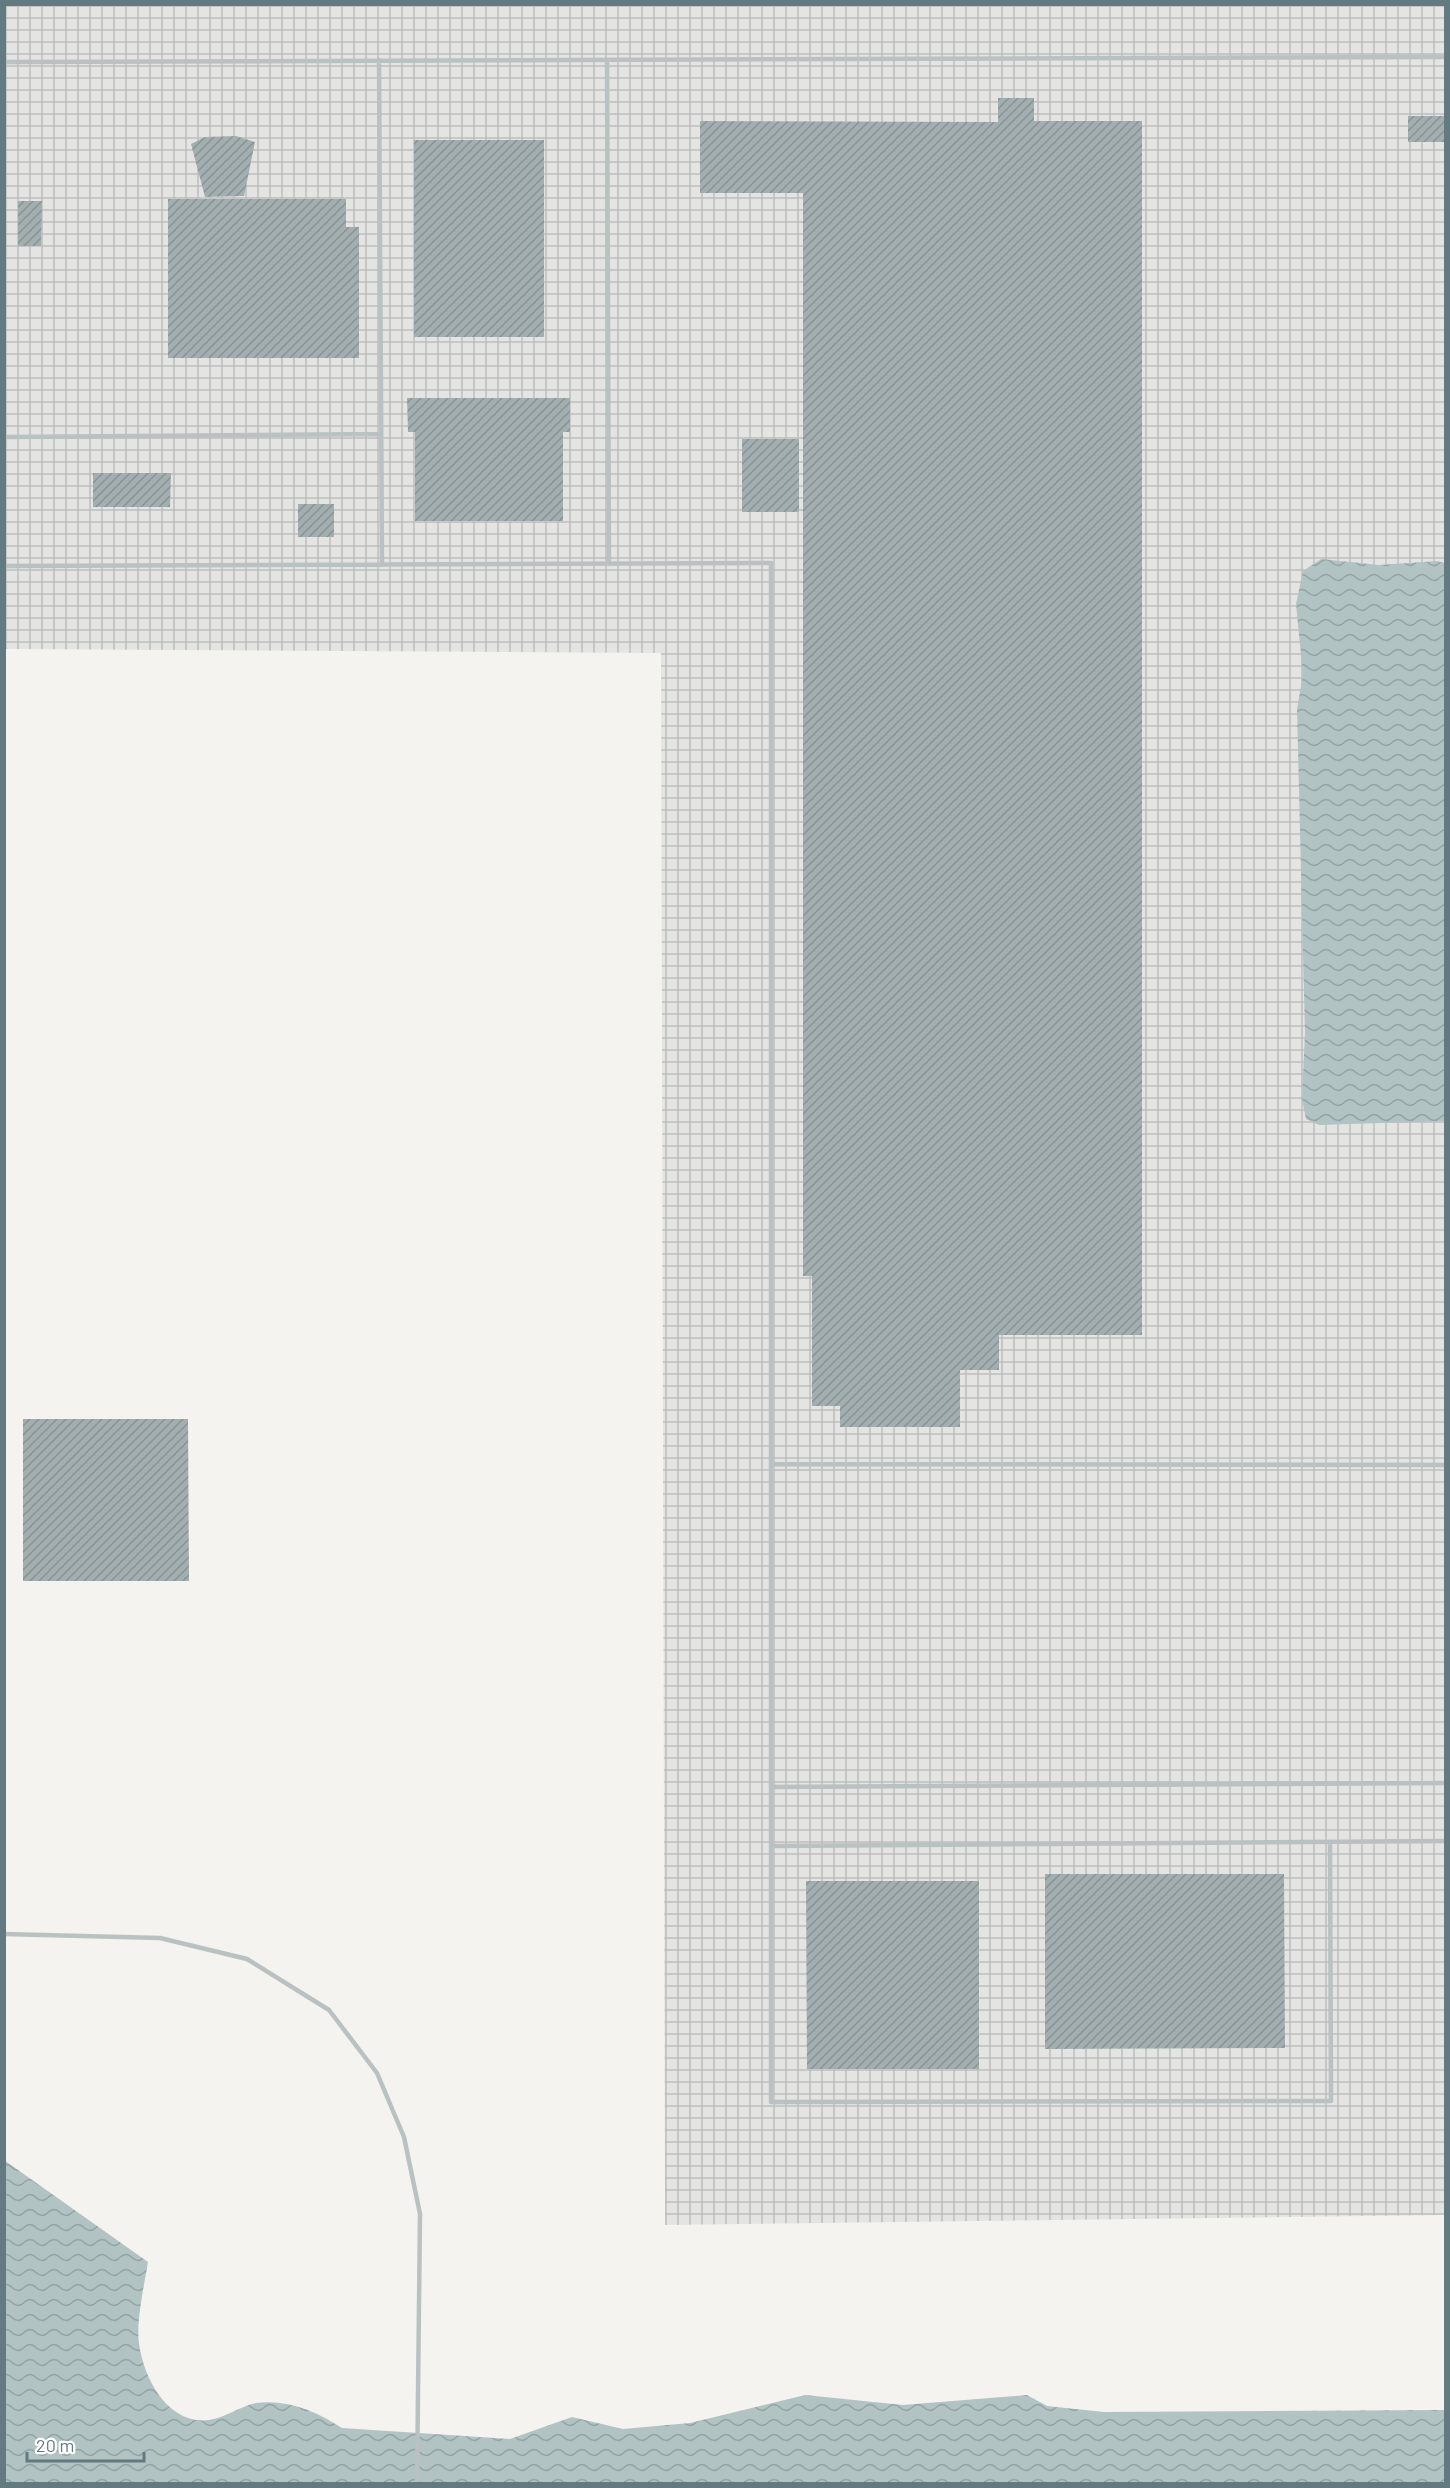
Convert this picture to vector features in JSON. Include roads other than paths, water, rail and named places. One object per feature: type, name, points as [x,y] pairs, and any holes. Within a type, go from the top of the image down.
[{"type":"lane","points":[[4,62],[1446,57]]},
{"type":"lane","points":[[379,60],[382,565]]},
{"type":"lane","points":[[607,60],[609,564]]},
{"type":"lane","points":[[4,437],[381,434]]},
{"type":"lane","points":[[4,566],[771,563],[771,2102],[1331,2101],[1330,1842]]},
{"type":"lane","points":[[771,1464],[1446,1465]]},
{"type":"lane","points":[[771,1787],[1446,1783]]},
{"type":"lane","points":[[771,1846],[1446,1841]]},
{"type":"lane","points":[[4,1934],[160,1938],[247,1959],[329,2010],[377,2073],[404,2137],[420,2214],[417,2484]]},
{"type":"water","points":[[1321,559],[1379,565],[1437,561],[1445,563],[1445,1121],[1319,1125],[1306,1119],[1302,1099],[1305,1033],[1297,709],[1303,675],[1296,604],[1303,571]]},
{"type":"water","points":[[4,2160],[148,2262],[139,2325],[142,2358],[146,2371],[161,2397],[181,2415],[194,2420],[215,2419],[256,2403],[268,2402],[301,2408],[322,2416],[342,2428],[510,2439],[572,2417],[623,2429],[690,2423],[805,2395],[903,2405],[1027,2395],[1047,2406],[1104,2412],[1445,2410],[1445,2483],[5,2483]]}]
